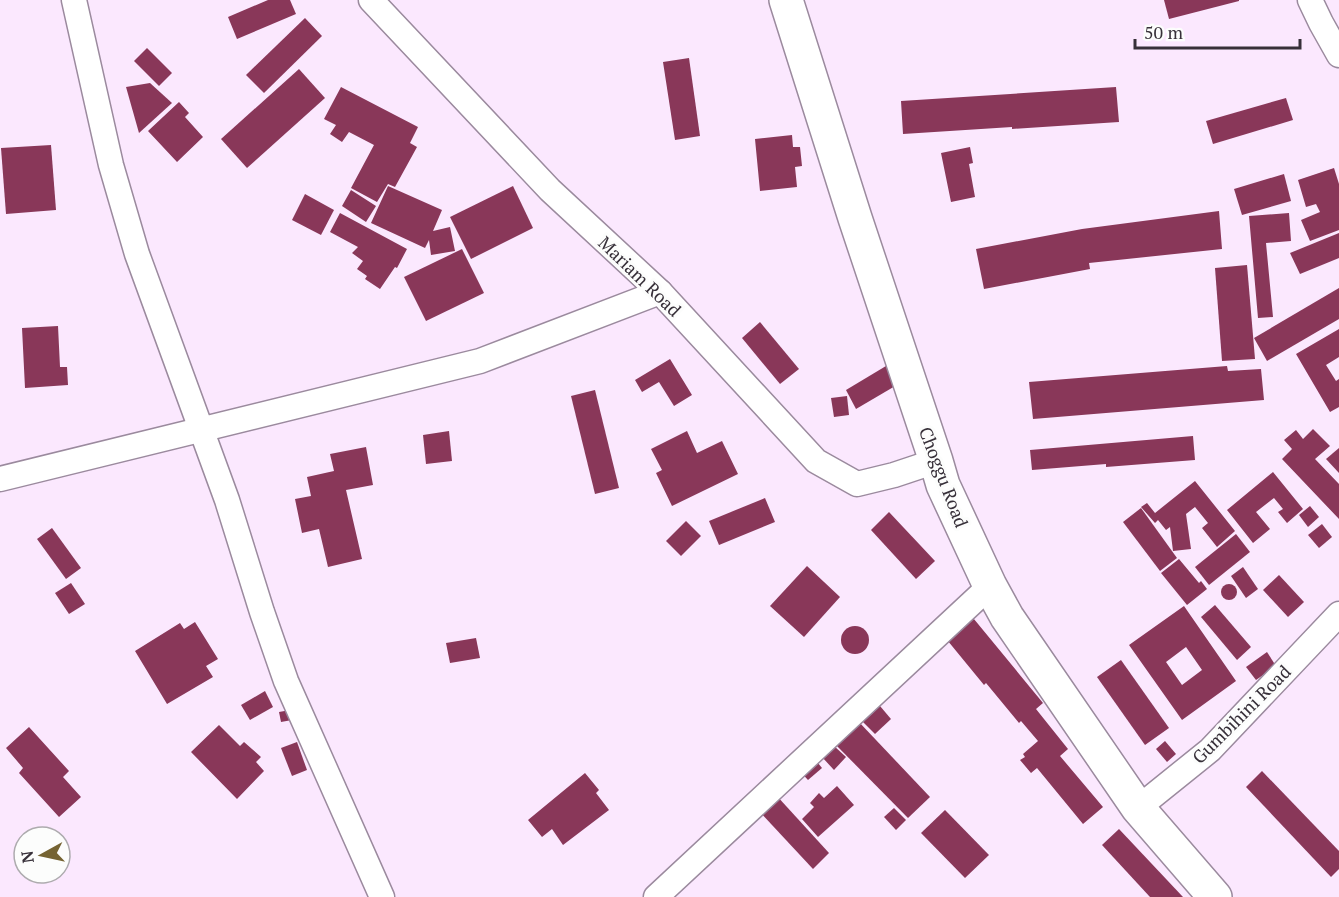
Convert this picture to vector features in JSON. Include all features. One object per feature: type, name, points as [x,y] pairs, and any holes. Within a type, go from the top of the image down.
[{"type":"main road","name":"Choggu Road","points":[[786,0],[943,485],[990,586],[1006,617],[1138,808],[1215,897]]},
{"type":"street","points":[[74,0],[111,165],[134,243],[227,500],[286,681],[382,897]]},
{"type":"street","name":"Mariam Road","points":[[371,0],[550,190],[660,292],[816,461],[857,484],[936,461]]},
{"type":"street","points":[[1310,0],[1339,56]]},
{"type":"street","points":[[0,479],[480,361],[660,292]]},
{"type":"street","points":[[656,897],[990,586]]},
{"type":"street","name":"Gumbihini Road","points":[[1138,808],[1210,750],[1339,614]]},
{"type":"building","points":[[268,0],[290,0],[296,14],[237,39],[228,17]]},
{"type":"building","points":[[1164,0],[1239,0],[1239,1],[1169,19]]},
{"type":"building","points":[[305,18],[322,36],[264,93],[246,75]]},
{"type":"building","points":[[147,48],[172,73],[159,86],[134,61]]},
{"type":"building","points":[[689,58],[700,136],[675,140],[663,62]]},
{"type":"building","points":[[299,69],[325,98],[247,168],[221,139]]},
{"type":"building","points":[[150,83],[172,103],[139,133],[126,87]]},
{"type":"building","points":[[341,87],[418,127],[410,143],[417,147],[395,187],[388,184],[377,202],[351,188],[374,145],[349,132],[342,142],[330,134],[336,125],[324,119]]},
{"type":"building","points":[[1116,87],[1119,122],[903,134],[901,101]]},
{"type":"building","points":[[1286,98],[1293,120],[1213,144],[1206,121]]},
{"type":"building","points":[[179,102],[189,113],[185,117],[203,137],[177,162],[148,131]]},
{"type":"building","points":[[792,135],[793,147],[800,147],[802,166],[795,167],[797,187],[760,191],[755,139]]},
{"type":"building","points":[[51,145],[56,210],[6,214],[1,148]]},
{"type":"building","points":[[970,147],[973,163],[969,164],[975,197],[951,202],[941,153]]},
{"type":"building","points":[[1334,168],[1339,184],[1339,230],[1310,241],[1301,220],[1320,212],[1316,204],[1306,207],[1298,180]]},
{"type":"building","points":[[1284,174],[1291,201],[1242,215],[1234,189]]},
{"type":"building","points":[[388,186],[442,210],[433,231],[450,227],[455,251],[431,255],[429,240],[425,248],[371,223]]},
{"type":"building","points":[[513,186],[533,228],[471,259],[450,217]]},
{"type":"building","points":[[351,190],[376,206],[366,222],[342,206]]},
{"type":"building","points":[[305,194],[334,210],[321,235],[292,220]]},
{"type":"building","points":[[1219,211],[1222,249],[1089,263],[1090,269],[984,289],[976,249],[1082,229]]},
{"type":"building","points":[[340,213],[407,249],[397,268],[395,267],[380,289],[365,279],[367,276],[357,269],[363,261],[352,253],[358,247],[330,232]]},
{"type":"building","points":[[1289,213],[1291,241],[1266,243],[1273,317],[1258,318],[1249,216]]},
{"type":"building","points":[[1339,233],[1339,258],[1300,274],[1290,253]]},
{"type":"building","points":[[462,249],[484,293],[426,321],[404,277]]},
{"type":"building","points":[[1247,265],[1255,359],[1222,361],[1215,268]]},
{"type":"building","points":[[1339,288],[1339,319],[1267,361],[1254,338]]},
{"type":"building","points":[[760,322],[799,369],[780,384],[742,338]]},
{"type":"building","points":[[58,326],[60,367],[67,367],[68,385],[25,388],[22,328]]},
{"type":"building","points":[[1339,329],[1339,357],[1326,365],[1336,381],[1339,379],[1339,407],[1330,412],[1296,354]]},
{"type":"building","points":[[670,359],[692,395],[674,406],[659,382],[642,392],[635,380]]},
{"type":"building","points":[[891,363],[902,382],[856,409],[846,390]]},
{"type":"building","points":[[1227,366],[1228,371],[1261,369],[1264,400],[1033,419],[1029,382]]},
{"type":"building","points":[[595,390],[619,488],[595,494],[571,396]]},
{"type":"building","points":[[847,396],[849,415],[834,417],[831,398]]},
{"type":"building","points":[[1313,429],[1330,446],[1315,459],[1339,484],[1339,519],[1282,459],[1292,449],[1284,440],[1296,430],[1303,439]]},
{"type":"building","points":[[449,431],[452,461],[426,464],[423,435]]},
{"type":"building","points":[[687,431],[697,453],[722,441],[738,474],[672,506],[656,473],[662,470],[651,449]]},
{"type":"building","points":[[1193,436],[1195,460],[1032,470],[1030,450]]},
{"type":"building","points":[[366,447],[373,485],[346,490],[362,559],[328,567],[319,529],[302,533],[295,499],[311,496],[307,477],[334,471],[330,454]]},
{"type":"building","points":[[1339,448],[1339,473],[1326,459]]},
{"type":"building","points":[[1273,472],[1303,509],[1287,523],[1278,512],[1283,509],[1274,498],[1256,512],[1270,529],[1253,543],[1227,510]]},
{"type":"building","points":[[1195,481],[1235,531],[1217,547],[1202,528],[1208,523],[1195,507],[1186,514],[1191,549],[1173,551],[1170,527],[1166,530],[1158,520],[1155,523],[1141,507],[1147,503],[1155,513]]},
{"type":"building","points":[[765,498],[775,522],[719,545],[709,521]]},
{"type":"building","points":[[1310,506],[1319,517],[1308,527],[1299,515]]},
{"type":"building","points":[[1141,508],[1177,558],[1160,571],[1123,522]]},
{"type":"building","points":[[889,512],[935,561],[916,579],[871,530]]},
{"type":"building","points":[[686,521],[701,536],[681,556],[666,541]]},
{"type":"building","points":[[1322,524],[1332,537],[1319,548],[1308,535]]},
{"type":"building","points":[[52,528],[81,568],[66,579],[37,539]]},
{"type":"building","points":[[1236,534],[1250,552],[1209,585],[1195,567]]},
{"type":"building","points":[[1179,559],[1207,589],[1187,605],[1161,573]]},
{"type":"building","points":[[807,566],[840,597],[804,637],[770,606]]},
{"type":"building","points":[[1243,567],[1258,589],[1246,598],[1231,576]]},
{"type":"building","points":[[1279,575],[1304,602],[1288,617],[1263,590]]},
{"type":"building","points":[[71,583],[85,604],[69,614],[55,593]]},
{"type":"building","points":[[1226,584],[1232,584],[1237,592],[1235,598],[1226,600],[1221,595],[1221,589]]},
{"type":"building","points":[[1215,605],[1251,647],[1237,660],[1201,617]]},
{"type":"building","points":[[1184,606],[1236,681],[1182,720],[1129,645]],"holes":[[[1186,647],[1202,670],[1182,685],[1166,662]]]},
{"type":"building","points":[[969,613],[1043,703],[1036,709],[1068,749],[1060,756],[1103,807],[1083,824],[1037,768],[1031,773],[1020,760],[1025,757],[1023,754],[1038,741],[1021,721],[1019,723],[986,683],[984,685],[943,635]]},
{"type":"building","points":[[195,622],[218,659],[206,666],[213,677],[167,704],[135,651],[180,623],[184,629]]},
{"type":"building","points":[[855,626],[865,630],[869,640],[865,650],[855,654],[845,650],[841,640],[845,630]]},
{"type":"building","points":[[476,638],[480,658],[450,663],[446,643]]},
{"type":"building","points":[[1267,652],[1276,666],[1256,680],[1246,667]]},
{"type":"building","points":[[1121,660],[1169,728],[1145,745],[1097,677]]},
{"type":"building","points":[[265,691],[273,707],[250,720],[241,705]]},
{"type":"building","points":[[880,706],[891,719],[875,734],[863,722]]},
{"type":"building","points":[[290,710],[292,720],[281,722],[279,712]]},
{"type":"building","points":[[858,721],[930,797],[908,818],[835,744]]},
{"type":"building","points":[[219,725],[240,746],[244,742],[261,757],[256,762],[264,771],[237,799],[191,752]]},
{"type":"building","points":[[29,727],[69,771],[63,777],[81,797],[59,817],[19,773],[23,768],[6,748]]},
{"type":"building","points":[[1165,741],[1176,754],[1167,762],[1156,749]]},
{"type":"building","points":[[297,742],[307,770],[292,776],[281,748]]},
{"type":"building","points":[[833,745],[846,757],[834,770],[822,757]]},
{"type":"building","points":[[813,757],[822,768],[808,780],[798,769]]},
{"type":"building","points":[[1262,771],[1339,851],[1339,869],[1331,877],[1246,787]]},
{"type":"building","points":[[585,773],[599,790],[596,793],[609,810],[563,845],[552,829],[542,837],[528,820]]},
{"type":"building","points":[[837,786],[854,805],[818,837],[802,819],[814,807],[810,803],[819,793],[824,798]]},
{"type":"building","points":[[776,795],[829,853],[813,869],[759,811]]},
{"type":"building","points":[[894,808],[906,820],[896,830],[884,817]]},
{"type":"building","points":[[945,810],[989,855],[965,878],[921,833]]},
{"type":"building","points":[[1119,829],[1183,897],[1150,897],[1102,845]]}]
